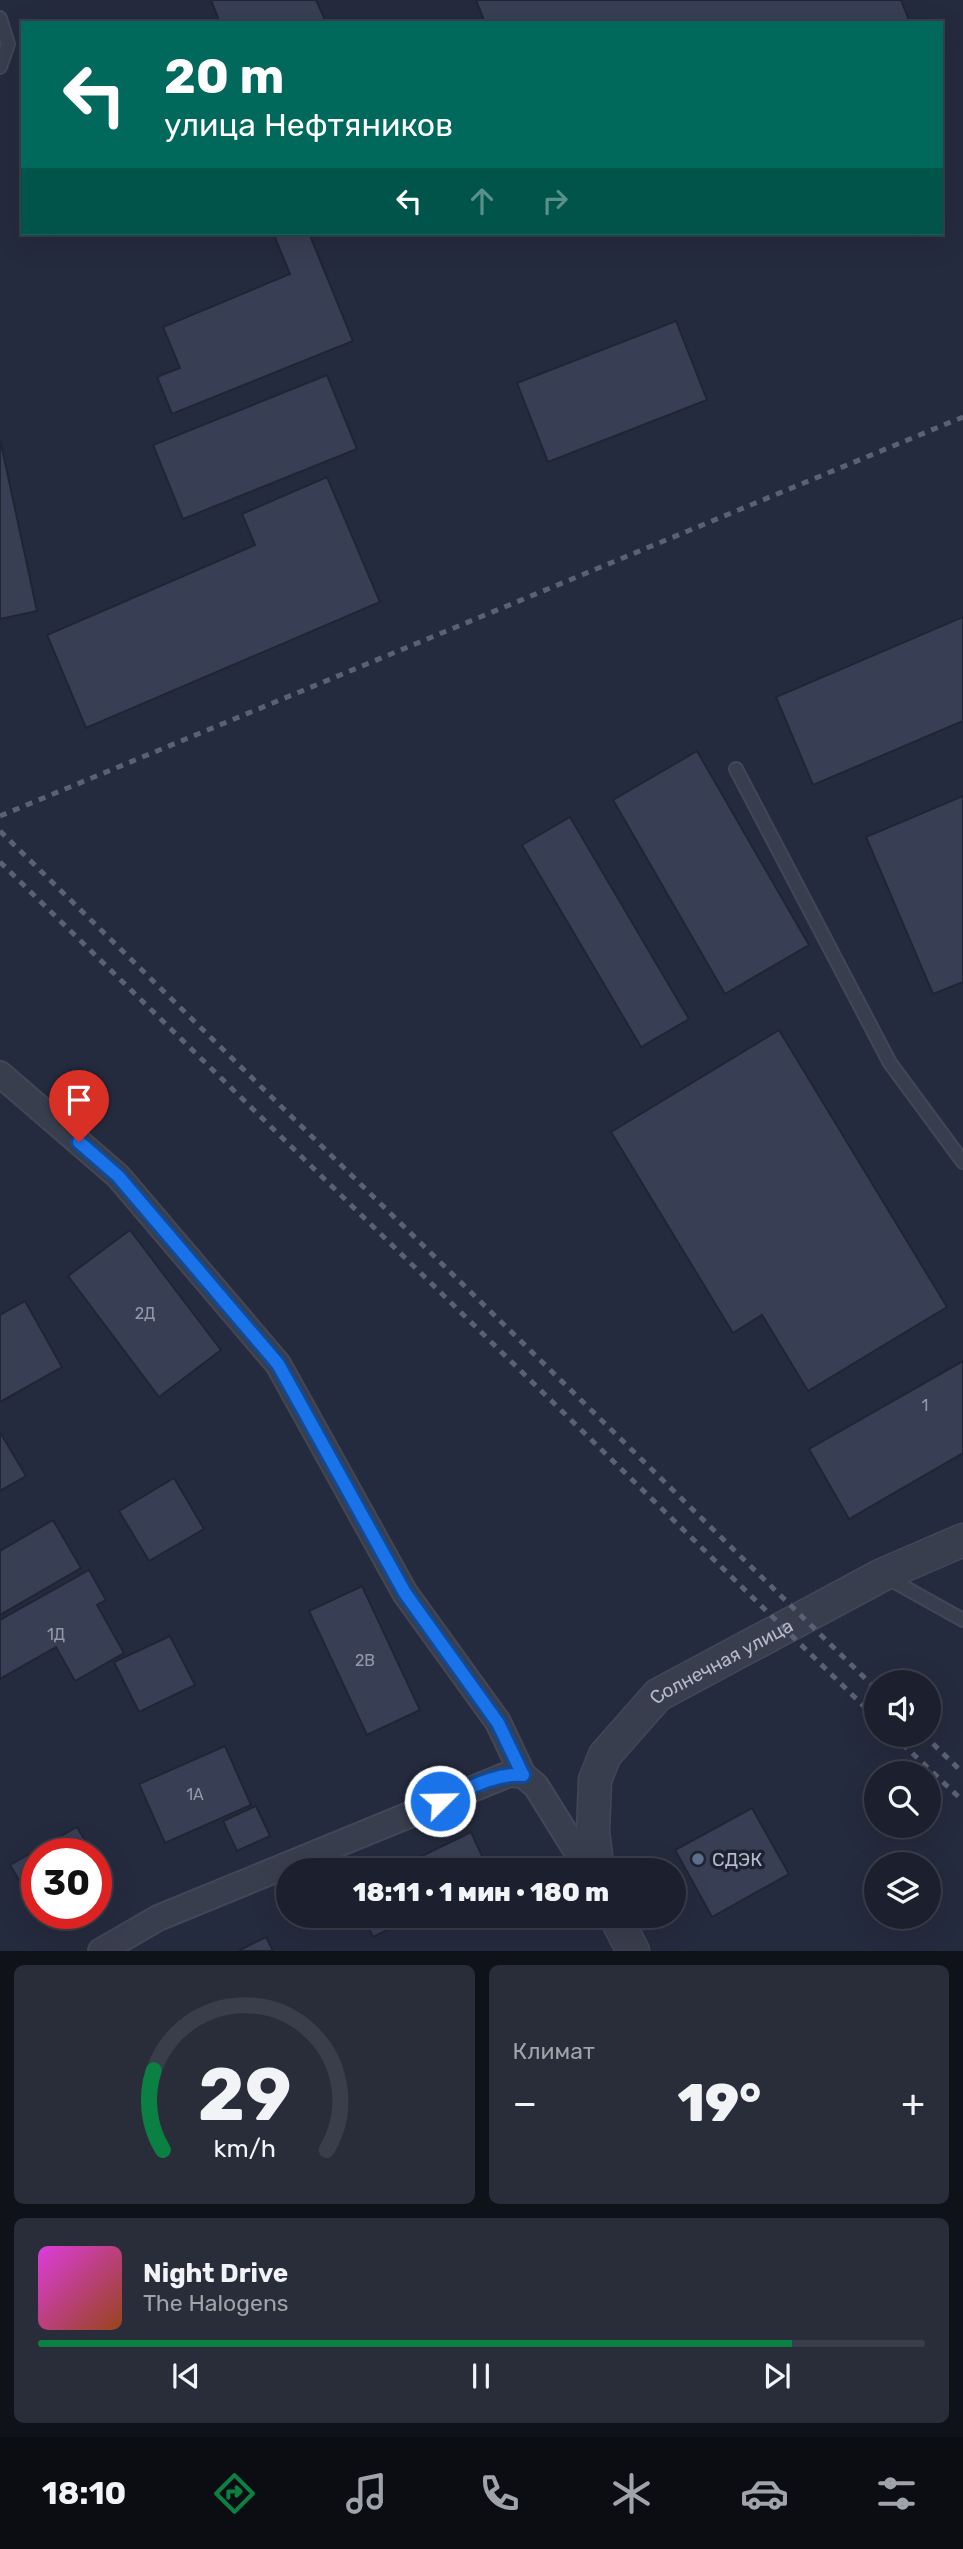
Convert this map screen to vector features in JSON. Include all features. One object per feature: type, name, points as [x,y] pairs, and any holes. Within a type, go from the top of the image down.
[{"type":"street","points":[[0,1074],[118,1176],[278,1364],[405,1593],[498,1723],[523,1775],[536,1786],[581,1858]]},
{"type":"street","name":"Солнечная улица","points":[[596,1858],[593,1832],[595,1780],[605,1755],[624,1729],[657,1695],[882,1575],[963,1540]]},
{"type":"street","points":[[101,1951],[158,1918],[491,1780],[509,1774],[523,1775]]},
{"type":"street","points":[[621,1928],[633,1951]]},
{"type":"lane","points":[[0,18],[8,44],[0,67]]},
{"type":"lane","points":[[736,769],[890,1063],[963,1162]]},
{"type":"lane","points":[[882,1575],[963,1620]]},
{"type":"building","points":[[211,0],[316,0],[326,21],[219,21]]},
{"type":"building","points":[[476,0],[901,0],[909,21],[484,21]]},
{"type":"building","points":[[274,235],[310,235],[353,341],[172,414],[157,377],[180,368],[163,327],[290,274]]},
{"type":"building","points":[[676,321],[707,400],[548,462],[517,383]]},
{"type":"building","points":[[327,375],[357,449],[183,519],[153,445]]},
{"type":"building","points":[[0,439],[37,611],[0,619]]},
{"type":"building","points":[[327,477],[380,602],[86,728],[47,635],[255,545],[242,514]]},
{"type":"building","points":[[963,617],[963,721],[813,785],[776,697]]},
{"type":"building","points":[[697,751],[809,945],[725,994],[613,800]]},
{"type":"building","points":[[963,796],[963,982],[933,994],[866,837]]},
{"type":"building","points":[[570,817],[689,1019],[641,1047],[522,845]]},
{"type":"building","points":[[779,1030],[947,1307],[808,1391],[762,1315],[733,1333],[611,1132]]},
{"type":"building","points":[[130,1230],[221,1350],[159,1397],[68,1276]]},
{"type":"building","points":[[25,1301],[62,1367],[0,1402],[0,1315]]},
{"type":"building","points":[[963,1361],[963,1453],[849,1519],[809,1449]]},
{"type":"building","points":[[0,1432],[26,1476],[0,1491]]},
{"type":"building","points":[[174,1478],[204,1529],[149,1561],[119,1511]]},
{"type":"building","points":[[53,1520],[81,1568],[0,1615],[0,1551]]},
{"type":"building","points":[[89,1570],[106,1600],[97,1605],[124,1653],[75,1681],[56,1647],[0,1679],[0,1620]]},
{"type":"building","points":[[362,1586],[420,1710],[367,1735],[309,1611]]},
{"type":"building","points":[[170,1636],[195,1685],[139,1712],[114,1662]]},
{"type":"building","points":[[225,1746],[251,1805],[165,1843],[139,1784]]},
{"type":"building","points":[[256,1806],[270,1836],[237,1851],[223,1821]]},
{"type":"building","points":[[752,1808],[789,1874],[712,1917],[686,1870],[686,1858],[679,1858],[675,1850]]},
{"type":"building","points":[[77,1827],[83,1838],[58,1838]]},
{"type":"building","points":[[471,1832],[483,1858],[418,1858]]},
{"type":"building","points":[[21,1859],[21,1884],[10,1865]]},
{"type":"building","points":[[369,1928],[392,1928],[373,1937]]},
{"type":"building","points":[[266,1937],[273,1951],[238,1951]]},
{"type":"railway","points":[[0,816],[963,417]]},
{"type":"railway","points":[[0,831],[864,1677]]},
{"type":"railway","points":[[0,862],[864,1706]]},
{"type":"railway","points":[[906,1747],[963,1801]]},
{"type":"railway","points":[[936,1747],[963,1773]]},
{"type":"place","name":"СДЭК","points":[[698,1859]]},
{"type":"route","points":[[79,1142],[118,1176],[278,1364],[405,1593],[498,1723],[523,1775],[509,1774],[440,1801]]}]
